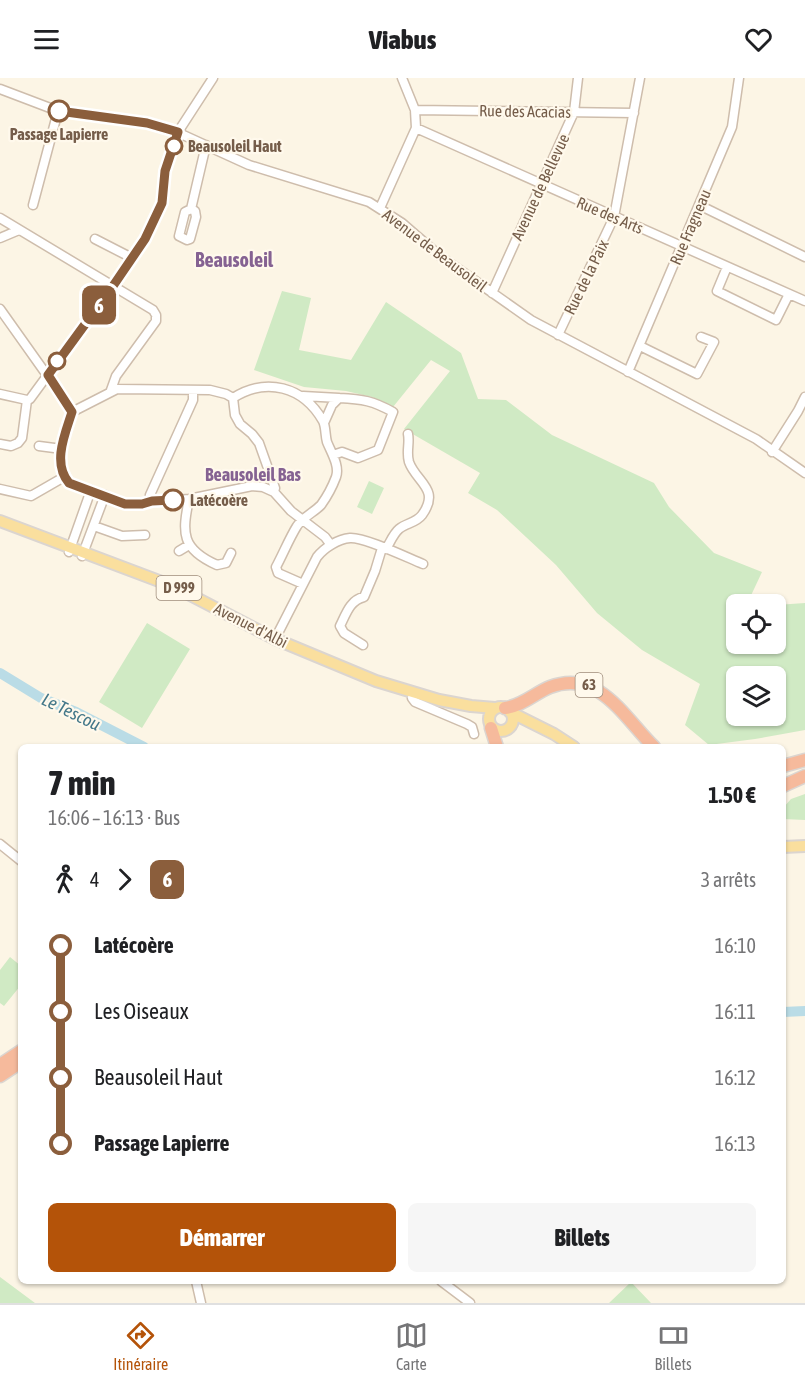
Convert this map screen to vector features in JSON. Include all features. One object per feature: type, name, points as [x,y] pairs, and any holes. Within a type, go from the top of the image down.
[{"type":"highway","name":"63","points":[[504,709],[519,704],[554,685],[566,682],[585,684],[597,689],[610,699],[651,744]]},
{"type":"highway","points":[[490,726],[496,744]]},
{"type":"highway","points":[[786,757],[805,754]]},
{"type":"highway","points":[[786,765],[805,760]]},
{"type":"highway","points":[[786,773],[805,770]]},
{"type":"highway","points":[[786,785],[805,776]]},
{"type":"highway","points":[[0,1065],[18,1053]]},
{"type":"highway","points":[[0,1076],[18,1064]]},
{"type":"main road","name":"Avenue d'Albi","points":[[0,521],[69,550],[176,587],[275,639],[327,662],[413,693],[471,706],[504,709]]},
{"type":"main road","points":[[471,706],[478,710],[490,726],[498,732],[521,724],[535,724]]},
{"type":"main road","points":[[490,726],[489,715],[504,709],[513,721],[509,729]]},
{"type":"main road","name":"D 999","points":[[504,709],[569,744]]},
{"type":"main road","points":[[786,847],[803,847]]},
{"type":"main road","points":[[786,852],[803,847]]},
{"type":"street","points":[[380,208],[416,128],[416,110],[402,78]]},
{"type":"street","name":"Avenue de Bellevue","points":[[492,293],[574,112],[578,78]]},
{"type":"street","name":"Rue de la Paix","points":[[558,335],[614,217],[640,78]]},
{"type":"street","name":"Rue Fragneau","points":[[628,372],[732,127],[739,78]]},
{"type":"street","points":[[0,444],[11,446],[22,438],[27,400],[48,375],[145,239],[162,203],[165,171],[178,132],[208,79]]},
{"type":"street","name":"Avenue de Beausoleil","points":[[0,89],[58,111],[147,123],[178,132],[249,165],[355,196],[380,208],[402,223],[440,256],[531,320],[756,439],[805,473]]},
{"type":"street","name":"Rue des Acacias","points":[[416,110],[634,113]]},
{"type":"street","points":[[33,205],[58,111]]},
{"type":"street","name":"Rue des Arts","points":[[416,128],[805,301]]},
{"type":"street","points":[[191,209],[206,145]]},
{"type":"street","points":[[699,205],[805,257]]},
{"type":"street","points":[[0,219],[153,310],[156,321],[116,376],[111,390]]},
{"type":"street","points":[[0,238],[19,230]]},
{"type":"street","points":[[95,239],[132,258]]},
{"type":"street","points":[[727,267],[717,291],[776,320],[789,294]]},
{"type":"street","points":[[0,309],[72,412]]},
{"type":"street","points":[[639,346],[697,374],[714,342],[701,337]]},
{"type":"street","points":[[233,398],[251,388],[290,390],[303,396],[324,423]]},
{"type":"street","points":[[233,398],[210,390],[111,390],[72,412],[62,449],[60,467],[64,477],[69,483],[79,488],[91,490],[125,504],[189,499],[258,486],[274,492],[291,511],[325,537],[331,545]]},
{"type":"street","points":[[152,501],[150,495],[193,400],[193,390]]},
{"type":"street","points":[[0,394],[27,400]]},
{"type":"street","points":[[303,396],[364,399],[375,402],[396,415],[378,450],[358,458],[342,452],[333,456]]},
{"type":"street","points":[[772,452],[805,397]]},
{"type":"street","points":[[233,398],[234,409],[240,424],[255,438],[275,488],[274,492]]},
{"type":"street","points":[[303,585],[278,573],[276,567],[297,526],[321,504],[336,478],[337,466],[325,436],[324,423],[332,405],[339,398]]},
{"type":"street","points":[[363,645],[341,630],[340,626],[352,603],[364,597],[384,548],[396,532],[416,521],[428,506],[427,488],[412,469],[408,459],[408,434]]},
{"type":"street","points":[[39,446],[62,449]]},
{"type":"street","points":[[0,489],[31,496],[64,477]]},
{"type":"street","points":[[258,486],[259,482],[271,478]]},
{"type":"street","points":[[69,550],[91,490]]},
{"type":"street","points":[[83,554],[105,495]]},
{"type":"street","points":[[189,499],[184,528],[189,545],[217,565],[226,562],[231,553]]},
{"type":"street","points":[[94,526],[122,536],[144,535]]},
{"type":"street","points":[[275,639],[317,557],[322,550],[331,545],[353,538],[423,564]]},
{"type":"street","points":[[179,551],[189,545]]},
{"type":"street","points":[[413,693],[412,698],[415,702],[467,724],[472,727],[474,734]]},
{"type":"street","points":[[0,844],[18,859]]},
{"type":"street","points":[[197,1284],[201,1303]]},
{"type":"street","points":[[445,1284],[470,1303]]},
{"type":"green space","points":[[282,291],[311,298],[299,350],[351,360],[386,302],[461,353],[478,399],[506,400],[552,435],[654,483],[669,507],[714,553],[762,572],[752,594],[726,594],[726,654],[786,654],[786,604],[805,603],[805,730],[708,744],[685,725],[700,684],[642,650],[597,613],[556,565],[497,510],[468,493],[480,473],[404,429],[450,371],[431,360],[393,407],[372,397],[346,391],[304,387],[254,370]]},
{"type":"green space","points":[[369,481],[384,488],[372,514],[357,507]]},
{"type":"green space","points":[[147,623],[190,649],[142,728],[99,702]]},
{"type":"green space","points":[[805,794],[805,820],[786,819],[786,805],[791,799]]},
{"type":"green space","points":[[10,957],[18,964],[18,989],[4,1006],[0,1003],[0,970]]},
{"type":"green space","points":[[0,1277],[35,1303],[0,1303]]},
{"type":"green space","points":[[629,1284],[633,1284],[651,1303],[609,1303]]},
{"type":"waterway","name":"Le Tescou","points":[[0,673],[41,698],[76,712],[138,744]]},
{"type":"waterway","name":"Le Tescou","points":[[786,1012],[805,1011]]},
{"type":"bus line","name":"6","points":[[59,111],[147,123],[178,132],[165,171],[162,203],[145,239],[48,375],[72,412],[60,459],[60,467],[69,483],[125,504],[173,500]]},
{"type":"place","name":"Passage Lapierre","points":[[59,111]]},
{"type":"place","name":"Beausoleil Haut","points":[[174,146]]},
{"type":"place","name":"Latécoère","points":[[173,500]]},
{"type":"district","name":"Beausoleil","points":[[234,260]]},
{"type":"district","name":"Beausoleil Bas","points":[[253,475]]}]
